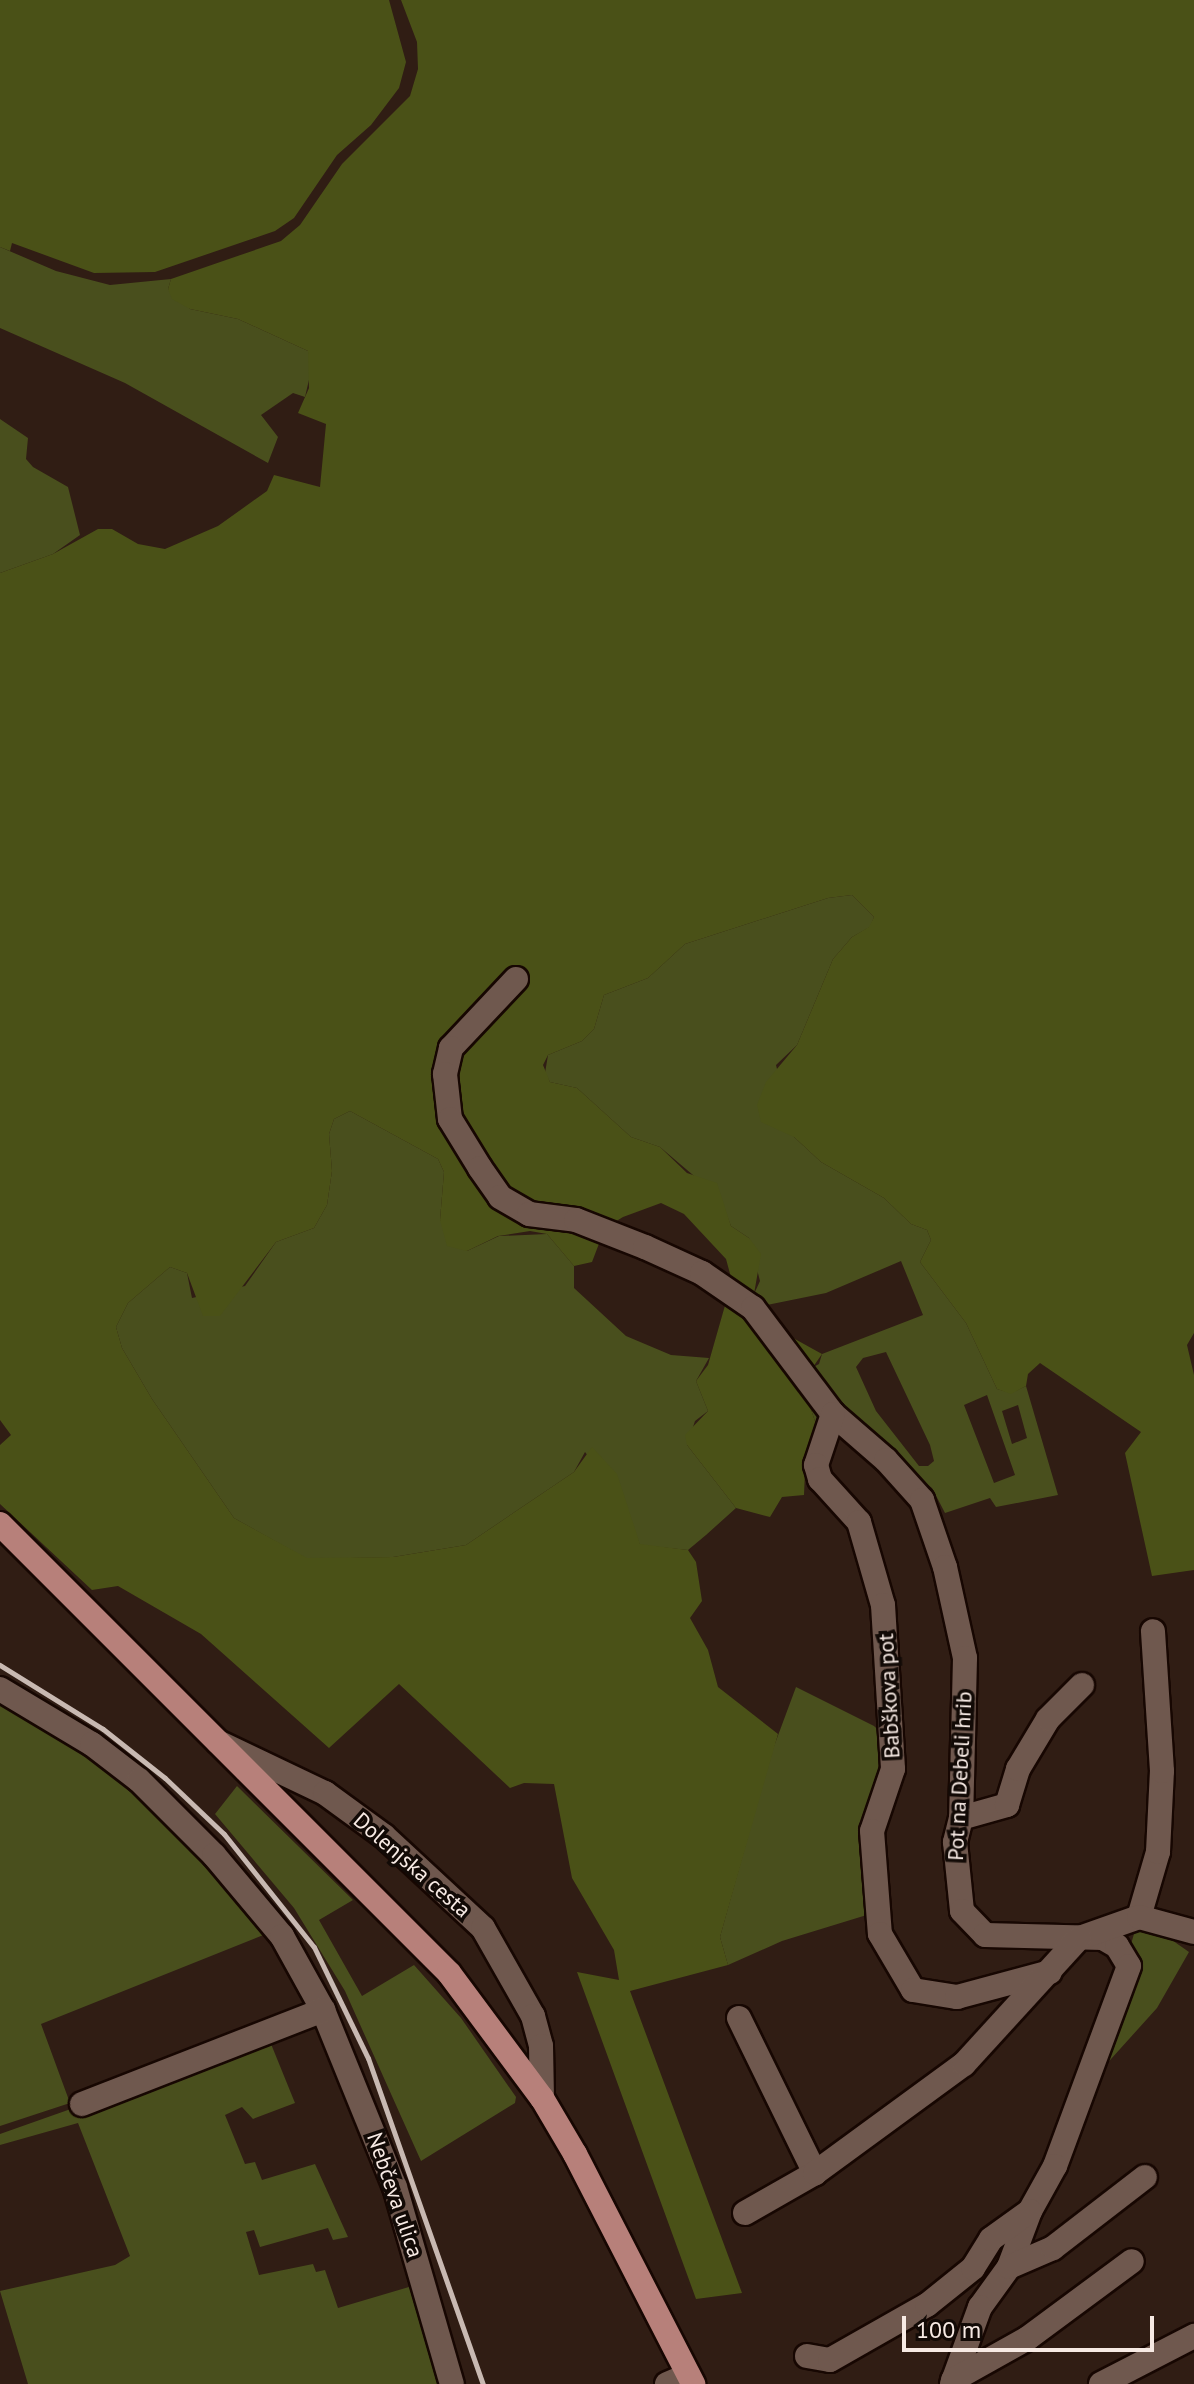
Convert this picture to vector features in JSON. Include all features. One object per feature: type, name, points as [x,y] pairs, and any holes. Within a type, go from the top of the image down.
[{"type":"main road","name":"Dolenjska cesta","points":[[0,1524],[449,1973],[542,2098],[683,2381]]},
{"type":"street","name":"Pot na Debeli hrib","points":[[516,979],[451,1048],[445,1074],[450,1119],[500,1197],[529,1214],[576,1220],[702,1273],[753,1308],[833,1414],[886,1460],[922,1500],[945,1567],[965,1658],[961,1818],[955,1842],[955,1885],[971,1925],[985,1935],[1079,1938]]},
{"type":"street","name":"Babškova pot","points":[[833,1414],[816,1465],[820,1479],[859,1522],[883,1605],[893,1769],[872,1831],[880,1934],[913,1990],[957,1997],[1050,1972]]},
{"type":"street","points":[[1139,1917],[1158,1852],[1161,1784],[1153,1631]]},
{"type":"street","points":[[961,1818],[1007,1805],[1018,1769],[1048,1719],[1082,1685]]},
{"type":"street","name":"Nebčeva ulica","points":[[0,1689],[92,1744],[139,1780],[214,1855],[282,1936],[323,2010],[395,2187],[452,2384]]},
{"type":"street","name":"Dolenjska cesta","points":[[218,1742],[325,1793],[384,1836],[483,1928],[533,2016],[541,2046],[542,2098]]},
{"type":"street","points":[[745,2213],[815,2173],[964,2064],[1079,1938],[1139,1917],[1194,1932]]},
{"type":"street","points":[[953,2382],[980,2307],[1009,2267],[1030,2211],[1055,2166],[1129,1966],[1117,1946],[1103,1938],[1079,1938]]},
{"type":"street","points":[[82,2104],[323,2010]]},
{"type":"street","points":[[739,2018],[815,2173]]},
{"type":"street","points":[[1009,2267],[1053,2248],[1145,2177]]},
{"type":"street","points":[[807,2356],[830,2360],[927,2305],[973,2268],[991,2239],[1030,2211]]},
{"type":"street","points":[[953,2382],[1028,2338],[1132,2261]]},
{"type":"street","points":[[1101,2384],[1194,2336]]},
{"type":"green space","points":[[0,0],[389,0],[406,62],[399,88],[371,125],[337,155],[294,218],[275,231],[155,272],[94,273],[12,243],[10,251],[0,247]]},
{"type":"green space","points":[[401,0],[1194,0],[1194,1333],[1187,1345],[1194,1375],[1194,1570],[1152,1576],[1125,1453],[1141,1432],[1040,1363],[1028,1374],[1026,1386],[1011,1394],[997,1389],[966,1323],[920,1262],[931,1240],[927,1230],[911,1224],[884,1198],[821,1162],[794,1137],[761,1122],[757,1105],[766,1082],[797,1045],[833,959],[852,937],[869,927],[874,917],[852,895],[828,898],[685,944],[648,978],[604,995],[594,1029],[582,1041],[548,1055],[543,1065],[550,1082],[577,1088],[631,1137],[660,1147],[687,1173],[717,1183],[731,1226],[749,1238],[761,1254],[754,1294],[775,1328],[822,1354],[802,1383],[819,1433],[817,1471],[805,1472],[804,1495],[782,1497],[770,1517],[736,1508],[687,1445],[685,1435],[708,1411],[696,1381],[708,1365],[732,1281],[726,1259],[684,1214],[661,1203],[623,1217],[605,1228],[592,1262],[574,1266],[547,1234],[530,1231],[498,1236],[467,1251],[447,1246],[440,1220],[444,1172],[438,1159],[350,1111],[334,1119],[329,1134],[332,1171],[327,1205],[314,1228],[276,1242],[220,1316],[203,1316],[187,1273],[170,1267],[128,1303],[116,1327],[122,1348],[152,1399],[234,1518],[307,1558],[393,1557],[466,1545],[574,1472],[592,1447],[617,1474],[640,1544],[688,1550],[696,1562],[702,1601],[690,1618],[708,1650],[718,1687],[778,1734],[720,1937],[728,1965],[630,1991],[742,2293],[696,2299],[577,1972],[619,1980],[614,1950],[572,1878],[554,1784],[524,1783],[510,1788],[399,1684],[329,1748],[201,1634],[118,1586],[92,1590],[0,1504],[0,1445],[11,1435],[0,1420],[0,573],[53,554],[98,529],[112,529],[138,544],[165,549],[218,526],[267,491],[274,475],[320,487],[326,424],[298,413],[309,388],[308,351],[238,319],[190,309],[172,299],[168,289],[171,279],[281,241],[300,225],[342,164],[410,96],[418,69],[417,42]]},
{"type":"green space","points":[[0,247],[56,271],[110,285],[171,279],[168,289],[190,309],[238,319],[308,351],[312,367],[305,397],[293,393],[261,415],[278,437],[268,463],[125,383],[0,328]]},
{"type":"green space","points":[[0,419],[28,438],[26,459],[33,467],[68,487],[80,535],[53,554],[0,573]]},
{"type":"green space","points":[[852,895],[874,917],[870,927],[852,937],[833,959],[797,1045],[776,1065],[794,1137],[821,1162],[884,1198],[911,1224],[927,1230],[931,1240],[920,1262],[966,1323],[997,1389],[1011,1393],[1026,1386],[1058,1495],[996,1507],[990,1498],[945,1513],[932,1488],[842,1421],[819,1433],[802,1383],[806,1371],[819,1364],[822,1354],[923,1315],[901,1261],[826,1293],[762,1306],[754,1294],[760,1281],[749,1238],[731,1226],[720,1198],[660,1147],[631,1137],[577,1088],[550,1082],[545,1073],[548,1055],[582,1041],[594,1029],[604,995],[648,978],[685,944],[828,898]],"holes":[[[886,1352],[930,1445],[934,1461],[928,1466],[919,1466],[876,1411],[856,1367],[863,1358]],[[987,1395],[1015,1475],[994,1483],[964,1405]],[[1018,1405],[1027,1438],[1012,1444],[1002,1411]]]},
{"type":"green space","points":[[350,1111],[438,1159],[444,1172],[440,1220],[467,1251],[499,1236],[547,1234],[574,1266],[574,1288],[626,1336],[671,1355],[709,1358],[696,1381],[708,1411],[695,1421],[687,1445],[736,1508],[688,1550],[640,1545],[623,1501],[585,1452],[574,1472],[466,1545],[393,1557],[307,1559],[234,1518],[152,1399],[122,1348],[116,1327],[128,1303],[170,1267],[187,1273],[192,1298],[245,1286],[276,1242],[314,1228],[327,1205],[332,1171],[329,1134],[334,1119]]},
{"type":"green space","points":[[796,1687],[874,1726],[892,1743],[870,1914],[782,1941],[728,1965],[720,1937],[770,1757]]},
{"type":"green space","points":[[0,1696],[140,1790],[271,1932],[41,2024],[70,2103],[0,2126]]},
{"type":"green space","points":[[237,1786],[353,1900],[319,1920],[362,1996],[414,1965],[461,2018],[516,2097],[515,2103],[421,2161],[345,1991],[294,1908],[215,1814]]},
{"type":"green space","points":[[1139,1917],[1189,1952],[1157,2008],[1102,2069],[1140,1967],[1131,1944]]},
{"type":"green space","points":[[269,2039],[295,2103],[253,2119],[242,2107],[225,2115],[245,2164],[255,2162],[262,2180],[315,2164],[348,2237],[333,2240],[328,2228],[260,2247],[254,2230],[246,2232],[259,2275],[313,2264],[316,2272],[325,2270],[338,2308],[419,2284],[446,2384],[28,2384],[0,2291],[115,2265],[130,2256],[78,2123],[0,2145],[0,2134]]},
{"type":"railway","points":[[0,1665],[103,1729],[165,1778],[224,1834],[314,1947],[368,2058],[483,2384]]}]
